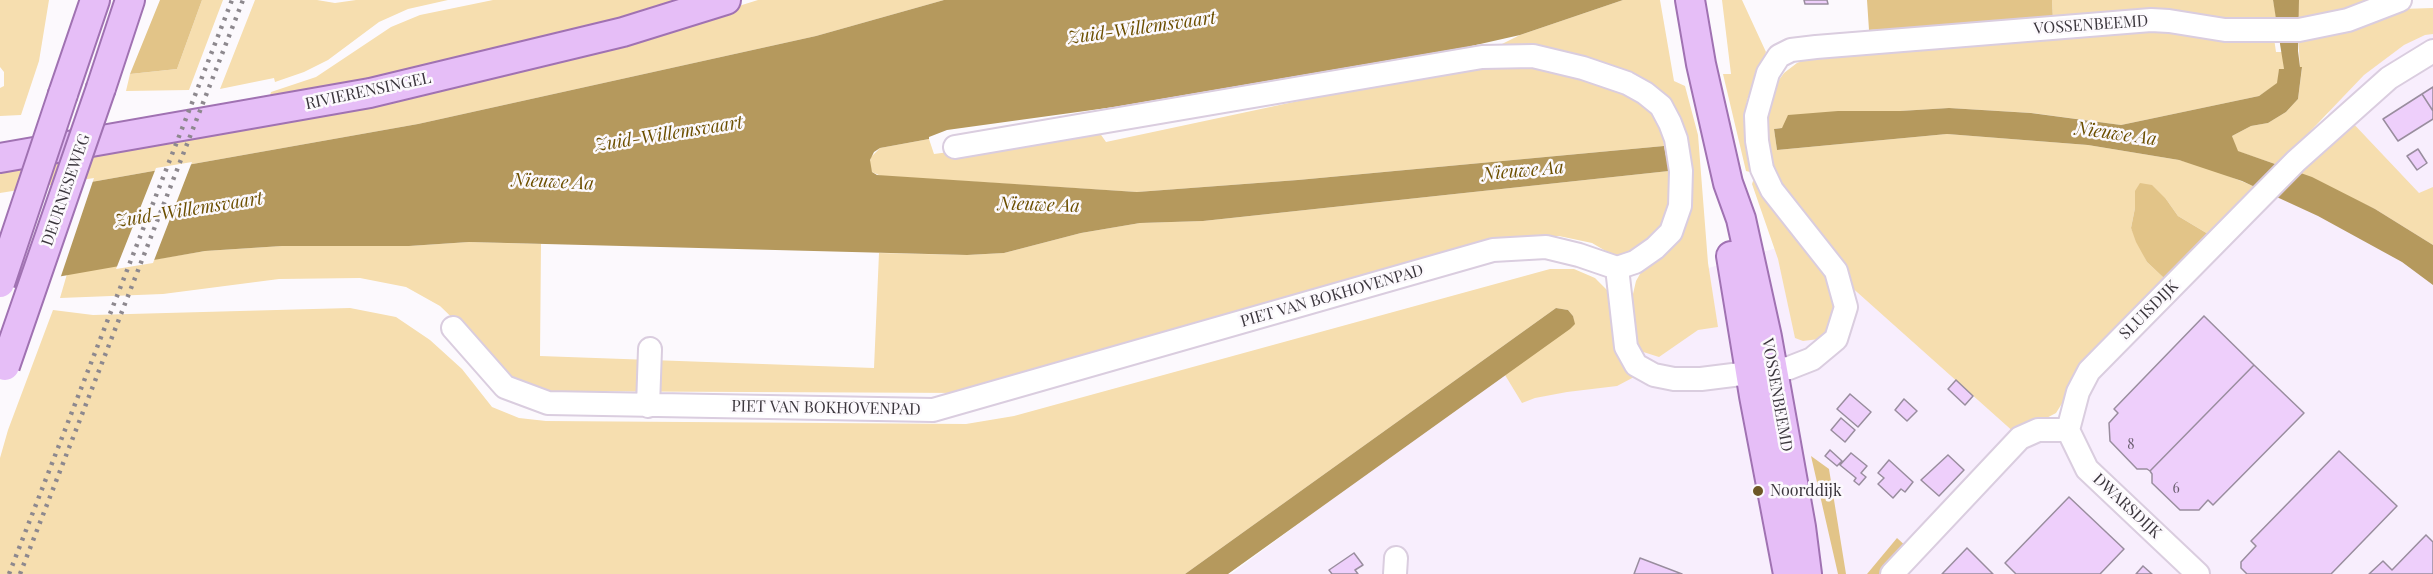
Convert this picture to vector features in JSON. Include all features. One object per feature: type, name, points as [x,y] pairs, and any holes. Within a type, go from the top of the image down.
[{"type":"main road","name":"DEURNESEWEG","points":[[0,283],[95,0]]},
{"type":"main road","name":"DEURNESEWEG","points":[[2,372],[130,0]]},
{"type":"main road","name":"RIVIERENSINGEL","points":[[2,157],[370,93],[623,32],[726,0]]},
{"type":"main road","name":"VOSSENBEEMD","points":[[1690,0],[1701,64],[1728,183],[1726,228],[1801,527],[1807,574]]},
{"type":"main road","name":"VOSSENBEEMD","points":[[1762,371],[1788,574]]},
{"type":"street","name":"VOSSENBEEMD","points":[[1762,371],[1789,368],[1812,359],[1828,347],[1836,339],[1846,307],[1836,271],[1772,190],[1762,169],[1757,141],[1756,116],[1768,73],[1779,56],[1791,50],[1816,47],[2151,20],[2225,30],[2289,31],[2348,20],[2400,0]]},
{"type":"street","name":"SLUISDIJK","points":[[2068,430],[2078,392],[2089,371],[2296,161],[2389,78],[2433,51]]},
{"type":"street","points":[[955,147],[1482,57],[1533,56],[1583,68],[1627,83],[1646,93],[1661,106],[1676,139],[1681,171],[1680,206],[1671,232],[1642,257],[1617,268],[1626,347],[1636,366],[1654,375],[1674,379],[1701,379],[1762,371]]},
{"type":"street","name":"PIET VAN BOKHOVENPAD","points":[[453,328],[505,387],[548,403],[933,410],[1493,250],[1546,247],[1617,268]]},
{"type":"street","points":[[648,406],[650,349]]},
{"type":"street","points":[[1892,574],[2020,438],[2038,430],[2068,430]]},
{"type":"street","name":"DWARSDIJK","points":[[2068,430],[2087,469],[2199,574]]},
{"type":"shaded area","points":[[0,0],[49,0],[39,61],[21,115],[0,116],[0,88],[4,86],[4,72],[0,67]]},
{"type":"shaded area","points":[[160,0],[202,0],[177,69],[130,74]]},
{"type":"shaded area","points":[[202,0],[223,0],[189,90],[126,91],[130,74],[177,69]]},
{"type":"shaded area","points":[[255,0],[317,0],[335,3],[356,0],[448,0],[408,9],[379,22],[328,60],[304,72],[275,82],[274,78],[220,89]]},
{"type":"shaded area","points":[[493,0],[689,0],[651,12],[433,66],[268,102],[271,92],[316,77],[391,27],[420,15]]},
{"type":"shaded area","points":[[758,0],[944,0],[816,36],[418,124],[0,196],[0,170],[681,24]]},
{"type":"shaded area","points":[[1623,0],[1660,0],[1674,81],[1685,86],[1698,135],[1708,263],[1718,327],[1698,330],[1659,357],[1637,350],[1632,313],[1636,281],[1640,274],[1663,253],[1685,219],[1665,102],[1486,52],[1520,35]]},
{"type":"shaded area","points":[[1722,0],[1742,0],[1766,52],[1747,100],[1744,129],[1750,172],[1746,171],[1723,74],[1731,74]]},
{"type":"shaded area","points":[[1867,0],[2052,0],[2053,20],[1869,30]]},
{"type":"shaded area","points":[[2052,0],[2273,0],[2278,26],[2053,20]]},
{"type":"shaded area","points":[[2299,0],[2378,0],[2350,15],[2298,22]]},
{"type":"shaded area","points":[[2433,8],[2433,34],[2425,35],[2404,45],[2364,75],[2278,165],[2237,151],[2232,136],[2251,126],[2268,123],[2286,112],[2298,99],[2302,68],[2300,67],[2298,34],[2401,9]]},
{"type":"shaded area","points":[[2433,19],[2433,574],[1231,574],[1583,312],[1712,267],[1797,242],[2043,434],[2308,166],[2349,60]]},
{"type":"shaded area","points":[[2153,32],[2274,38],[2276,52],[2283,52],[2284,69],[2279,70],[2278,83],[2259,96],[2121,125],[2032,113],[1949,108],[1900,111],[1774,129],[1777,150],[1947,134],[2088,145],[2179,160],[2211,169],[2256,187],[2208,234],[2178,216],[2166,199],[2135,191],[2135,208],[2131,228],[2147,262],[2165,279],[2075,372],[2066,397],[2056,413],[2016,434],[1848,284],[1779,182],[1772,166],[1764,116],[1773,88],[1784,73],[1797,63],[1820,54]]},
{"type":"shaded area","points":[[1486,61],[1532,62],[1641,99],[1662,124],[1664,146],[1298,180],[1137,192],[881,176],[872,172],[869,165],[871,157],[880,148],[929,139],[934,154],[1099,132],[1106,142]]},
{"type":"shaded area","points":[[2349,119],[2419,193],[2433,187],[2433,245],[2375,209],[2296,172]]},
{"type":"shaded area","points":[[1669,171],[1673,206],[1666,226],[1633,256],[1616,257],[1592,243],[1559,236],[1537,237],[968,393],[531,391],[510,387],[472,337],[440,306],[406,287],[360,278],[279,279],[163,294],[60,298],[67,274],[205,251],[282,246],[409,246],[469,242],[541,244],[540,356],[874,368],[879,253],[967,255],[1004,253],[1081,233],[1140,223],[1203,221]]},
{"type":"shaded area","points":[[1753,181],[1756,182],[1782,222],[1821,267],[1832,288],[1836,306],[1829,330],[1819,339],[1803,341],[1795,338],[1778,259],[1752,184]]},
{"type":"shaded area","points":[[2140,183],[2152,185],[2178,216],[2208,234],[2165,279],[2147,262],[2131,228],[2135,208],[2135,191]]},
{"type":"shaded area","points":[[1550,269],[1574,269],[1595,278],[1610,293],[1636,376],[1617,386],[1567,392],[1522,403],[1505,375],[1574,324],[1573,316],[1568,310],[1556,308],[1185,574],[0,574],[0,458],[8,430],[53,310],[93,315],[350,308],[396,317],[430,340],[462,369],[492,407],[519,418],[546,421],[966,424],[1014,416]]},
{"type":"shaded area","points":[[1811,456],[1829,469],[1846,574],[1838,574]]},
{"type":"shaded area","points":[[1897,538],[1909,549],[1885,574],[1867,574]]},
{"type":"water","points":[[944,0],[1623,0],[1520,35],[1467,47],[1114,107],[947,130],[929,139],[880,148],[874,152],[870,160],[872,172],[877,175],[1137,192],[1298,180],[1664,146],[1669,171],[1203,221],[1140,223],[1081,233],[1004,253],[967,255],[469,242],[409,246],[282,246],[205,251],[0,287],[0,196],[418,124],[816,36]]},
{"type":"water","name":"Nieuwe Aa","points":[[2273,0],[2299,0],[2298,51],[2300,67],[2302,67],[2298,99],[2286,112],[2268,123],[2251,126],[2232,136],[2238,151],[2312,177],[2375,209],[2433,245],[2433,285],[2402,262],[2318,216],[2242,181],[2179,160],[2088,145],[1947,134],[1777,150],[1774,129],[1782,128],[1788,115],[1838,111],[1949,108],[2031,113],[2121,125],[2259,96],[2277,83],[2279,69],[2284,69]]},
{"type":"water","points":[[1556,308],[1568,310],[1573,316],[1575,324],[1570,329],[1228,574],[1185,574]]},
{"type":"pier","points":[[192,162],[153,263],[116,269],[156,168]]},
{"type":"pier","points":[[94,178],[60,279],[0,290],[0,193]]},
{"type":"building","points":[[1804,0],[1827,0],[1828,4],[1805,4]]},
{"type":"building","points":[[2433,87],[2433,111],[2422,94]]},
{"type":"building","points":[[2422,94],[2433,111],[2433,119],[2398,141],[2383,119]]},
{"type":"building","points":[[2418,149],[2427,163],[2417,170],[2407,156]]},
{"type":"building","points":[[2204,316],[2254,365],[2150,471],[2137,469],[2110,441],[2109,423],[2118,413],[2114,409]]},
{"type":"building","points":[[2254,365],[2304,413],[2213,505],[2208,500],[2199,510],[2180,510],[2152,483],[2150,471]]},
{"type":"building","points":[[1956,380],[1973,396],[1965,405],[1948,389]]},
{"type":"building","points":[[1850,394],[1871,412],[1858,427],[1837,409]]},
{"type":"building","points":[[1904,399],[1917,411],[1907,421],[1895,410]]},
{"type":"building","points":[[1841,418],[1855,430],[1845,442],[1831,430]]},
{"type":"building","points":[[1830,450],[1842,461],[1837,466],[1825,456]]},
{"type":"building","points":[[2339,451],[2397,506],[2331,574],[2247,574],[2241,568],[2241,562],[2256,546],[2251,541]]},
{"type":"building","points":[[1851,453],[1867,466],[1861,473],[1866,477],[1859,485],[1854,481],[1856,478],[1840,465]]},
{"type":"building","points":[[1948,455],[1964,470],[1939,496],[1921,480]]},
{"type":"building","points":[[1889,460],[1913,482],[1905,492],[1901,489],[1893,498],[1878,484],[1884,478],[1878,473]]},
{"type":"building","points":[[2069,497],[2124,549],[2100,574],[2016,574],[2005,563]]},
{"type":"building","points":[[2426,535],[2433,542],[2433,574],[2369,574],[2383,561],[2392,570]]},
{"type":"building","points":[[1967,548],[1993,574],[1942,574]]},
{"type":"building","points":[[1354,553],[1363,565],[1355,570],[1358,574],[1332,574],[1329,570]]},
{"type":"building","points":[[1640,558],[1682,574],[1634,574]]},
{"type":"building","points":[[2143,566],[2152,574],[2136,574]]},
{"type":"railway","points":[[9,574],[232,0]]},
{"type":"railway","points":[[20,574],[243,0]]},
{"type":"place","name":"Noorddijk","points":[[1758,491]]},
{"type":"water label","name":"Zuid-Willemsvaart","points":[[1142,28]]},
{"type":"water label","name":"Zuid-Willemsvaart","points":[[669,134]]},
{"type":"water label","name":"Zuid-Willemsvaart","points":[[189,210]]}]
